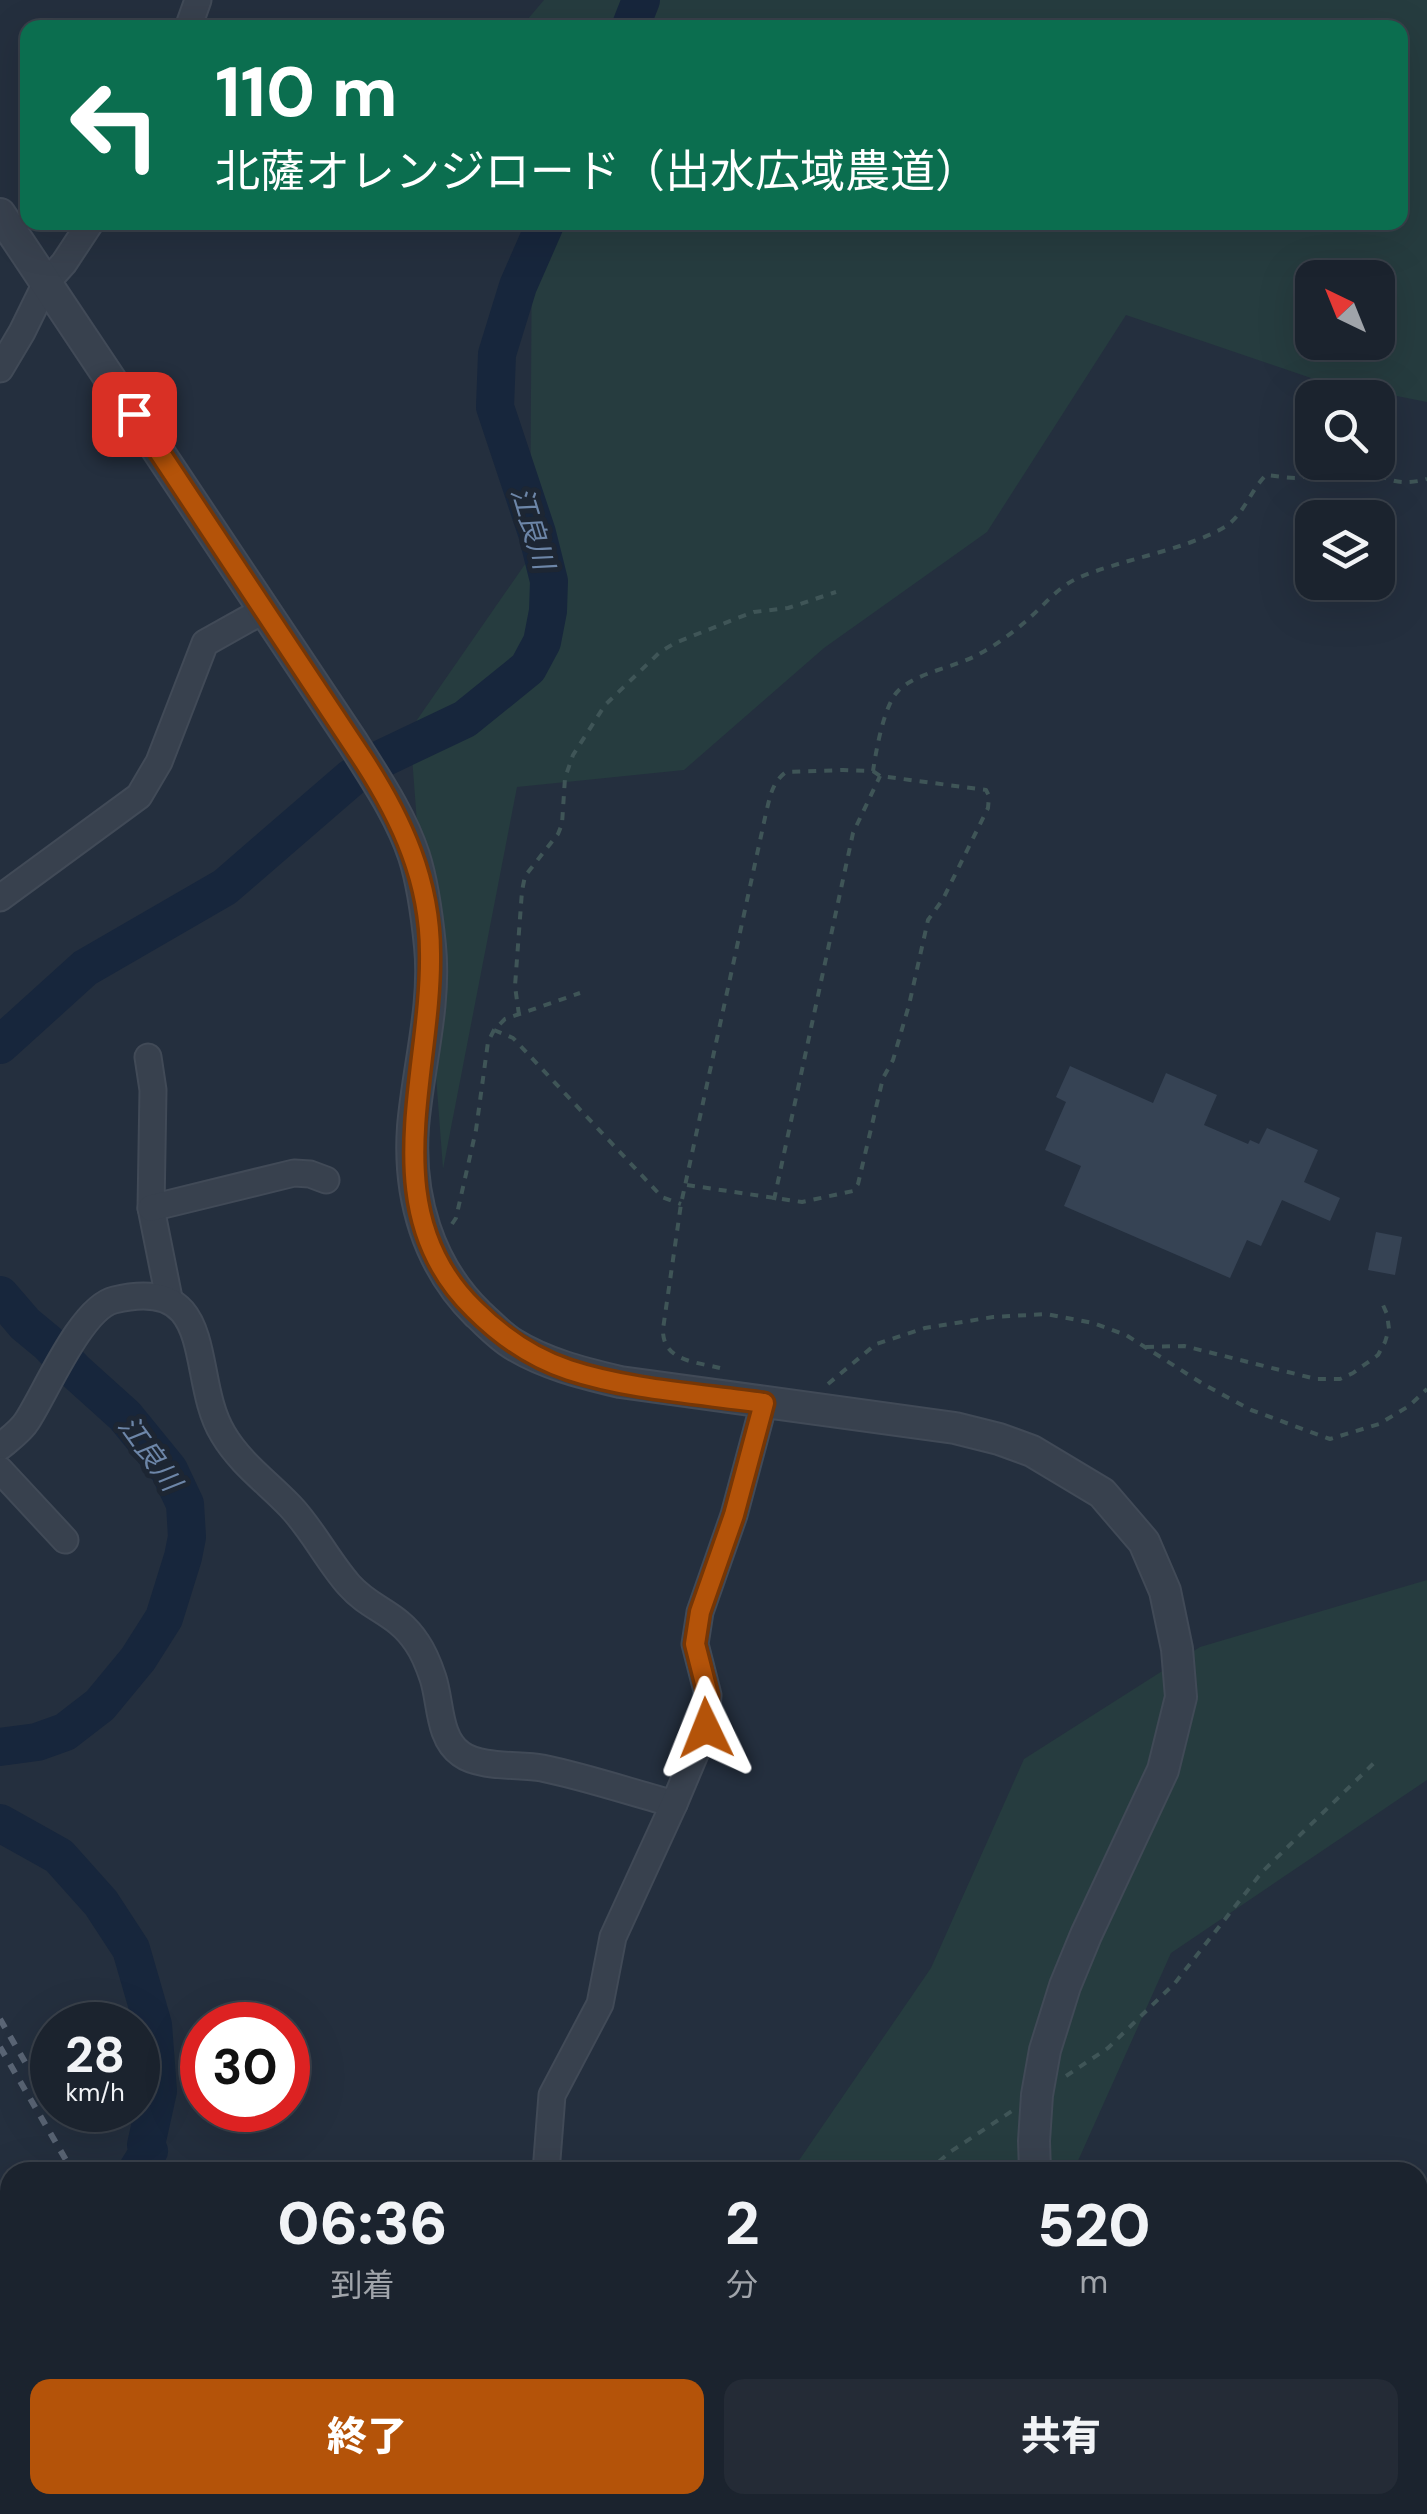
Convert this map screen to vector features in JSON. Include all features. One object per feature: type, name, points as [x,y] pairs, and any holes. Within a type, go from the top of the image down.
[{"type":"street","points":[[0,214],[376,780],[414,854],[430,949],[428,1010],[412,1160],[422,1220],[451,1284],[492,1328],[513,1344],[568,1370],[620,1382],[954,1428],[1032,1450],[1102,1494],[1144,1542],[1165,1590],[1177,1649],[1181,1697],[1163,1770],[1065,1986],[1045,2050],[1037,2095],[1035,2162]]},
{"type":"street","points":[[0,369],[46,283],[86,230]]},
{"type":"street","points":[[0,898],[139,796],[158,762],[204,643],[264,610]]},
{"type":"street","points":[[148,1057],[153,1090],[152,1208],[169,1298],[194,1331],[213,1418],[225,1438],[241,1460],[312,1531],[350,1586],[404,1625],[420,1646],[434,1680],[443,1724],[455,1750],[476,1761],[542,1768],[674,1804]]},
{"type":"street","points":[[152,1208],[294,1173],[326,1180]]},
{"type":"street","points":[[0,1447],[26,1424],[52,1374],[96,1310],[108,1301],[169,1298]]},
{"type":"street","points":[[547,2162],[552,2095],[600,2004],[613,1937],[706,1728],[708,1695],[695,1644],[700,1612],[734,1515],[764,1403]]},
{"type":"street","points":[[0,1470],[65,1540]]},
{"type":"path","points":[[873,771],[878,742],[899,690],[980,654],[1075,579],[1226,527],[1266,475],[1301,478],[1333,465],[1348,464],[1394,482],[1408,484],[1427,478]]},
{"type":"path","points":[[519,1015],[515,986],[525,876],[558,834],[567,770],[605,705],[674,642],[754,612],[788,608],[836,592]]},
{"type":"path","points":[[686,1185],[802,1202],[853,1191],[858,1184],[883,1078],[893,1060],[909,1004],[928,920],[944,899],[988,808],[986,790],[880,776],[873,771],[843,770],[786,772],[772,788],[681,1204],[662,1337],[670,1352],[682,1359],[734,1371]]},
{"type":"path","points":[[774,1200],[853,833],[880,776]]},
{"type":"path","points":[[434,1253],[456,1218],[476,1130],[488,1042],[494,1030],[505,1019],[580,993]]},
{"type":"path","points":[[494,1030],[513,1038],[662,1197],[681,1204]]},
{"type":"path","points":[[1146,1347],[1184,1346],[1316,1378],[1340,1379],[1378,1356],[1389,1330],[1382,1304]]},
{"type":"path","points":[[810,1409],[830,1381],[876,1344],[925,1328],[1046,1314],[1093,1323],[1126,1335],[1251,1410],[1330,1439],[1379,1424],[1427,1390]]},
{"type":"path","points":[[938,2162],[1108,2048],[1174,1983],[1262,1872],[1375,1762]]},
{"type":"green space","points":[[544,0],[1427,0],[1427,402],[1395,396],[1395,380],[1317,380],[1126,315],[987,532],[824,648],[684,770],[517,787],[443,1169],[410,730],[530,557],[532,230],[1408,230],[1408,20],[527,20]]},
{"type":"green space","points":[[1427,1580],[1427,1780],[1171,1953],[1077,2162],[798,2162],[931,1968],[1024,1759],[1200,1647]]},
{"type":"building","points":[[1070,1066],[1153,1103],[1166,1073],[1217,1095],[1204,1125],[1248,1144],[1250,1140],[1259,1144],[1267,1128],[1318,1150],[1304,1182],[1340,1198],[1330,1221],[1282,1200],[1261,1246],[1247,1240],[1230,1278],[1064,1206],[1081,1166],[1045,1150],[1066,1102],[1056,1097]]},
{"type":"building","points":[[1376,1232],[1402,1237],[1395,1275],[1368,1270]]},
{"type":"waterway","name":"江良川","points":[[633,20],[641,0]]},
{"type":"waterway","name":"江良川","points":[[381,759],[465,719],[528,668],[542,642],[549,581],[495,407],[497,354],[518,286],[542,230]]},
{"type":"waterway","name":"江良川","points":[[0,1045],[85,968],[225,887],[351,778]]},
{"type":"waterway","name":"江良川","points":[[0,1295],[25,1324],[125,1416],[169,1470],[185,1504],[187,1537],[164,1618],[138,1659],[100,1705],[65,1732],[37,1742],[0,1747]]},
{"type":"waterway","name":"江良川","points":[[0,1823],[59,1856],[101,1903],[131,1949],[153,2025],[158,2091],[146,2145],[149,2151],[142,2162]]},
{"type":"railway","points":[[0,2019],[25,2062]]},
{"type":"railway","points":[[0,2047],[67,2162]]},
{"type":"route","points":[[134,414],[364,761],[414,854],[430,949],[428,1010],[412,1160],[422,1220],[451,1284],[492,1328],[513,1344],[568,1370],[620,1382],[764,1403],[734,1515],[700,1612],[695,1644],[708,1695],[706,1728]]}]
